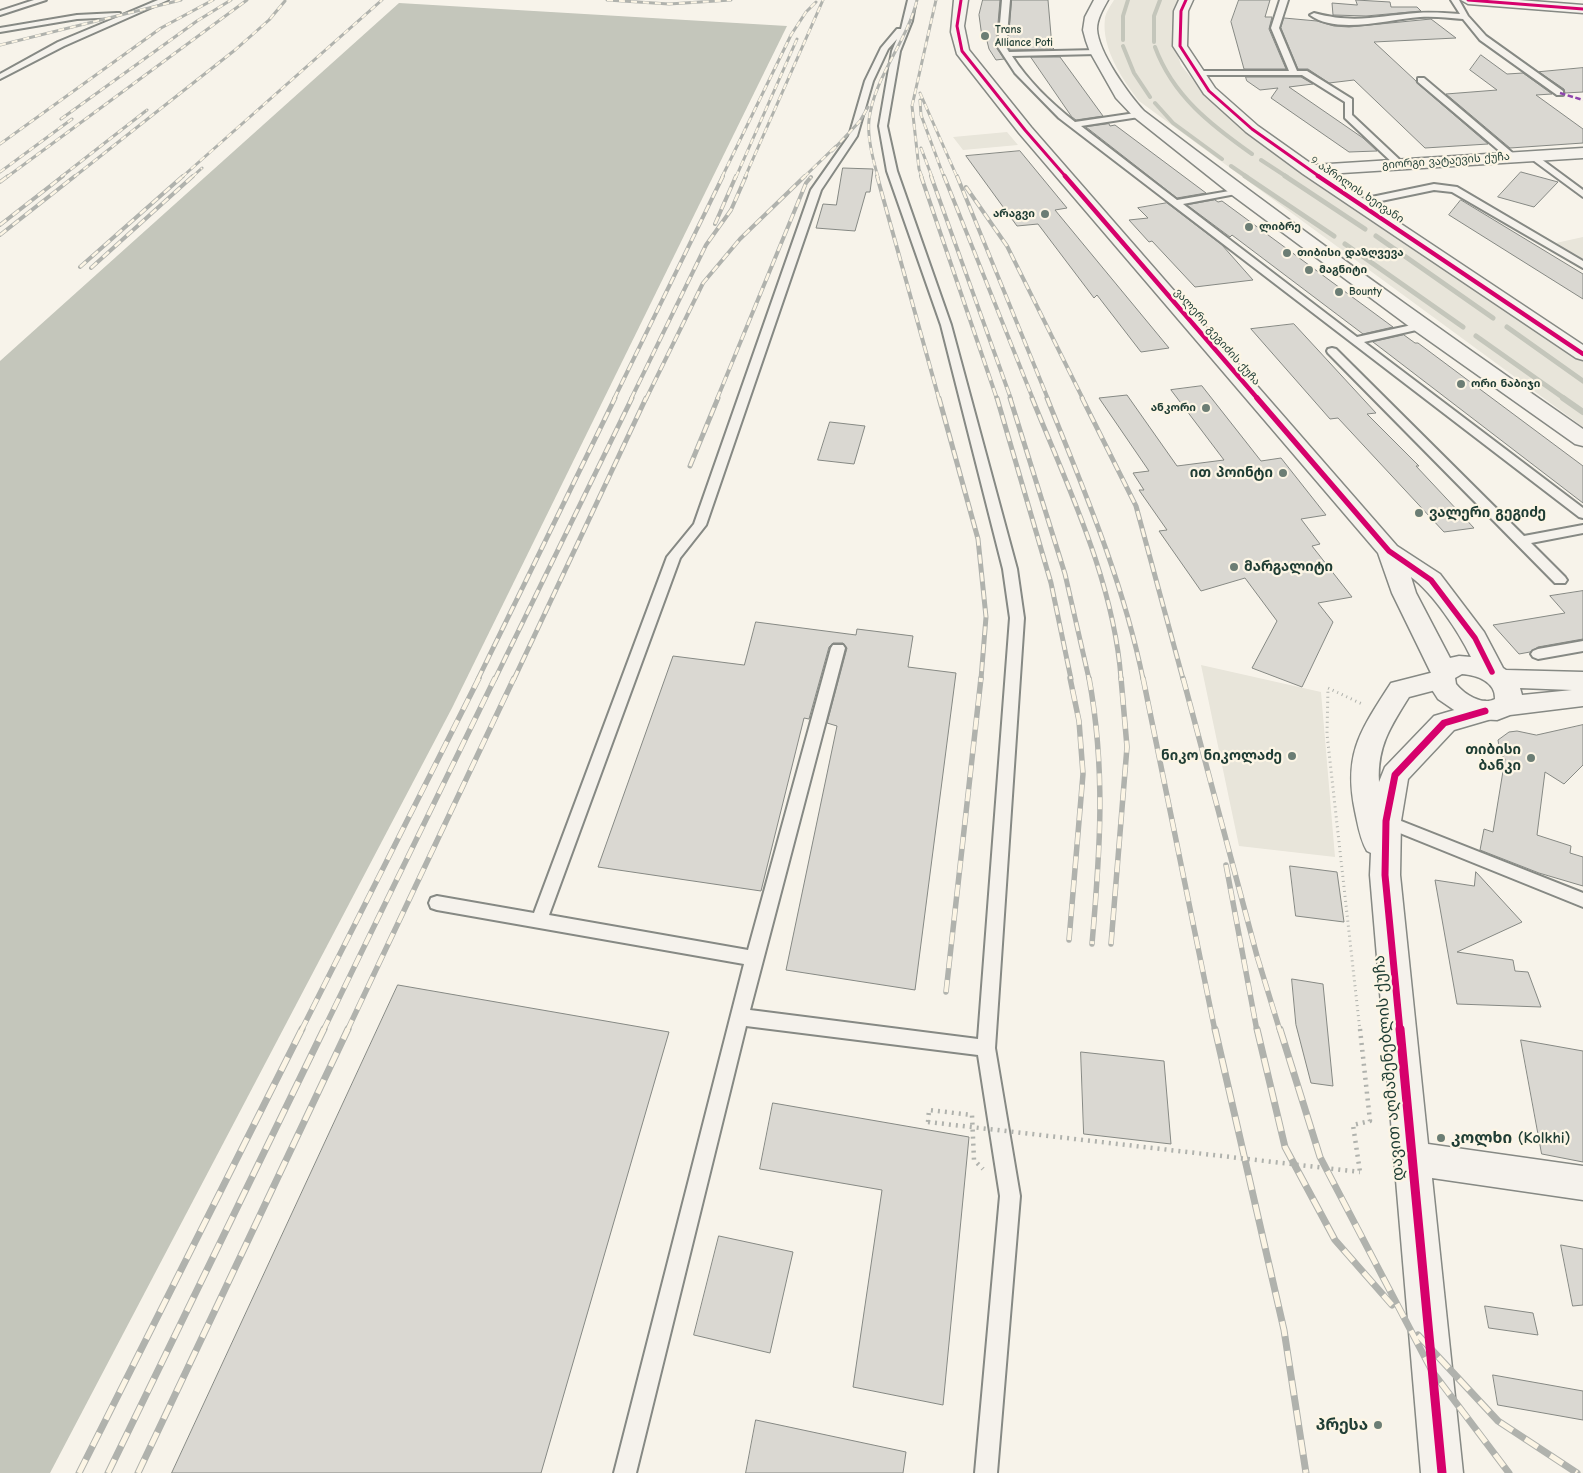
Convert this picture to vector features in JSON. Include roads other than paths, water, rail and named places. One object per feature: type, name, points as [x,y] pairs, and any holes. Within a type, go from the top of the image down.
[{"type":"street","name":"ვალერი გეგიძის ქუჩა","points":[[961,0],[956,27],[957,40],[962,51],[1031,138],[1389,551],[1431,580],[1475,638],[1497,676],[1508,686],[1509,701],[1495,709],[1460,704],[1443,688],[1443,675],[1404,593],[1389,551]]},
{"type":"street","points":[[1101,0],[1092,17],[1090,30],[1097,52],[1124,98],[1138,114],[1420,326],[1583,439]]},
{"type":"street","name":"9 აპრილის ხეივანი","points":[[1186,0],[1180,11],[1180,46],[1209,91],[1252,129],[1309,170],[1583,354]]},
{"type":"street","points":[[1475,0],[1583,10]]},
{"type":"street","name":"გიორგი ვატაევის ქუჩა","points":[[1309,170],[1583,153]]},
{"type":"street","name":"დავით აღმაშენებლის ქუჩა","points":[[1385,875],[1366,797],[1364,769],[1371,738],[1400,690],[1443,675],[1450,668],[1465,665],[1481,668],[1497,676]]},
{"type":"street","points":[[1497,676],[1583,681]]},
{"type":"street","name":"დავით აღმაშენებლის ქუჩა","points":[[1442,1473],[1385,875],[1386,821],[1395,774],[1444,723],[1495,709],[1574,699],[1583,696]]},
{"type":"street","points":[[1412,1158],[1583,1183]]},
{"type":"lane","points":[[0,13],[42,0]]},
{"type":"lane","points":[[0,77],[61,44],[125,15],[164,0]]},
{"type":"lane","points":[[912,0],[908,21],[896,51],[883,126],[892,171],[946,325],[1010,569],[1017,618],[986,1048],[1010,1196],[986,1473]]},
{"type":"lane","points":[[1006,0],[1002,47],[1018,71],[1062,116],[1583,514]]},
{"type":"lane","points":[[1284,0],[1274,28],[1294,72]]},
{"type":"lane","points":[[1455,0],[1465,17],[1482,38],[1560,93]]},
{"type":"lane","points":[[0,30],[77,17],[125,15]]},
{"type":"lane","points":[[1314,15],[1322,18],[1357,22],[1385,21],[1420,15],[1465,17]]},
{"type":"lane","points":[[539,921],[674,557],[700,524],[816,190],[854,136],[869,81],[885,48],[908,21]]},
{"type":"lane","points":[[1007,54],[1097,52]]},
{"type":"lane","points":[[1197,73],[1304,73],[1349,102],[1348,116],[1399,164]]},
{"type":"lane","points":[[1421,80],[1512,157]]},
{"type":"lane","points":[[1073,125],[1138,114]]},
{"type":"lane","points":[[1533,156],[1583,194]]},
{"type":"lane","points":[[1357,203],[1434,187],[1454,188],[1583,267]]},
{"type":"lane","points":[[1174,203],[1238,191]]},
{"type":"lane","points":[[1355,341],[1420,326]]},
{"type":"lane","points":[[1332,351],[1560,580]]},
{"type":"lane","points":[[1521,541],[1583,529]]},
{"type":"lane","points":[[1538,654],[1583,646]]},
{"type":"lane","points":[[626,1473],[741,1017],[754,958],[838,648]]},
{"type":"lane","points":[[1386,821],[1583,900]]},
{"type":"lane","points":[[437,903],[754,958]]},
{"type":"lane","points":[[741,1017],[986,1048]]},
{"type":"waterway","points":[[1123,40],[1123,16],[1128,0]]},
{"type":"waterway","points":[[1154,42],[1154,16],[1160,0]]},
{"type":"waterway","points":[[1123,46],[1134,73],[1150,97]]},
{"type":"waterway","points":[[1155,47],[1172,80],[1183,95],[1222,132],[1252,154]]},
{"type":"waterway","points":[[1155,103],[1173,123],[1222,159]]},
{"type":"waterway","points":[[1261,160],[1287,177]]},
{"type":"waterway","points":[[1231,166],[1247,177]]},
{"type":"waterway","points":[[1245,176],[1334,236]]},
{"type":"waterway","points":[[1285,176],[1365,229]]},
{"type":"waterway","points":[[1376,236],[1493,318]]},
{"type":"waterway","points":[[1345,244],[1463,327]]},
{"type":"waterway","points":[[1507,327],[1583,381]]},
{"type":"waterway","points":[[1476,336],[1565,399]]},
{"type":"waterway","points":[[1563,398],[1583,412]]},
{"type":"railway","points":[[0,45],[181,0]]},
{"type":"railway","points":[[0,144],[161,28],[213,0]]},
{"type":"railway","points":[[61,119],[197,21],[231,0]]},
{"type":"railway","points":[[7,177],[247,0]]},
{"type":"railway","points":[[182,177],[382,0]]},
{"type":"railway","points":[[607,0],[669,4],[731,0]]},
{"type":"railway","points":[[745,177],[823,0]]},
{"type":"railway","points":[[878,177],[872,156],[869,134],[872,104],[877,89],[906,30],[917,0]]},
{"type":"railway","points":[[922,177],[919,169],[912,106],[936,0]]},
{"type":"railway","points":[[74,177],[235,50],[269,20],[285,1]]},
{"type":"railway","points":[[722,177],[791,35],[806,12],[816,2]]},
{"type":"railway","points":[[736,177],[797,39]]},
{"type":"railway","points":[[920,93],[957,177]]},
{"type":"railway","points":[[920,100],[921,115],[944,177]]},
{"type":"railway","points":[[832,151],[860,121],[868,107]]},
{"type":"railway","points":[[61,177],[147,110]]},
{"type":"railway","points":[[0,172],[72,119]]},
{"type":"railway","points":[[804,177],[836,146]]},
{"type":"railway","points":[[921,148],[932,177]]},
{"type":"railway","points":[[192,177],[202,168]]},
{"type":"railway","points":[[0,182],[8,176]]},
{"type":"railway","points":[[0,225],[63,176]]},
{"type":"railway","points":[[0,235],[75,176]]},
{"type":"railway","points":[[80,267],[183,176]]},
{"type":"railway","points":[[91,268],[193,176]]},
{"type":"railway","points":[[614,399],[723,176]]},
{"type":"railway","points":[[715,224],[736,176]]},
{"type":"railway","points":[[631,399],[706,245],[731,210],[746,176]]},
{"type":"railway","points":[[646,399],[703,283],[740,239],[805,176]]},
{"type":"railway","points":[[877,176],[939,399]]},
{"type":"railway","points":[[921,176],[997,399]]},
{"type":"railway","points":[[931,176],[1011,399]]},
{"type":"railway","points":[[944,176],[1033,399]]},
{"type":"railway","points":[[957,176],[1048,399]]},
{"type":"railway","points":[[717,399],[806,183],[811,177]]},
{"type":"railway","points":[[966,187],[1007,246],[1083,399]]},
{"type":"railway","points":[[478,679],[615,398]]},
{"type":"railway","points":[[495,679],[632,398]]},
{"type":"railway","points":[[514,679],[646,398]]},
{"type":"railway","points":[[690,466],[718,398]]},
{"type":"railway","points":[[939,398],[978,539],[986,617],[981,679]]},
{"type":"railway","points":[[997,398],[1051,583],[1071,679]]},
{"type":"railway","points":[[1010,398],[1065,574],[1089,679]]},
{"type":"railway","points":[[1032,398],[1074,500],[1099,571],[1117,643],[1121,679]]},
{"type":"railway","points":[[1047,398],[1114,571],[1135,643],[1143,679]]},
{"type":"railway","points":[[1082,398],[1136,506],[1183,679]]},
{"type":"railway","points":[[301,1031],[479,678]]},
{"type":"railway","points":[[323,1031],[495,678]]},
{"type":"railway","points":[[347,1031],[514,678]]},
{"type":"railway","points":[[946,992],[981,678]]},
{"type":"railway","points":[[1069,940],[1083,774],[1079,721],[1070,678]]},
{"type":"railway","points":[[1089,678],[1098,745],[1100,778],[1099,844],[1092,944]]},
{"type":"railway","points":[[1111,944],[1127,747],[1121,678]]},
{"type":"railway","points":[[1143,678],[1215,1031]]},
{"type":"railway","points":[[1183,678],[1257,956],[1280,1031]]},
{"type":"railway","points":[[1226,865],[1257,1031]]},
{"type":"railway","points":[[79,1473],[302,1029]]},
{"type":"railway","points":[[108,1473],[324,1029]]},
{"type":"railway","points":[[138,1473],[348,1029]]},
{"type":"railway","points":[[1215,1029],[1284,1330],[1306,1473]]},
{"type":"railway","points":[[1257,1029],[1285,1147],[1335,1240],[1392,1305]]},
{"type":"railway","points":[[1280,1029],[1320,1157],[1432,1371],[1509,1473]]},
{"type":"railway","points":[[1418,1335],[1498,1421],[1577,1473]]},
{"type":"place","name":"Trans Alliance Poti","points":[[985,36]]},
{"type":"place","name":"არაგვი","points":[[1045,214]]},
{"type":"place","name":"ლიბრე","points":[[1249,227]]},
{"type":"place","name":"თიბისი დაზღვევა","points":[[1287,253]]},
{"type":"place","name":"მაგნიტი","points":[[1309,270]]},
{"type":"place","name":"Bounty","points":[[1339,292]]},
{"type":"place","name":"ორი ნაბიჯი","points":[[1461,384]]},
{"type":"place","name":"ანკორი","points":[[1206,408]]},
{"type":"place","name":"ით პოინტი","points":[[1283,473]]},
{"type":"place","name":"ვალერი გეგიძე","points":[[1419,513]]},
{"type":"place","name":"მარგალიტი","points":[[1234,567]]},
{"type":"place","name":"ნიკო ნიკოლაძე","points":[[1292,756]]},
{"type":"place","name":"თიბისი ბანკი","points":[[1531,758]]},
{"type":"place","name":"კოლხი (Kolkhi)","points":[[1441,1138]]},
{"type":"place","name":"პრესა","points":[[1378,1425]]}]
